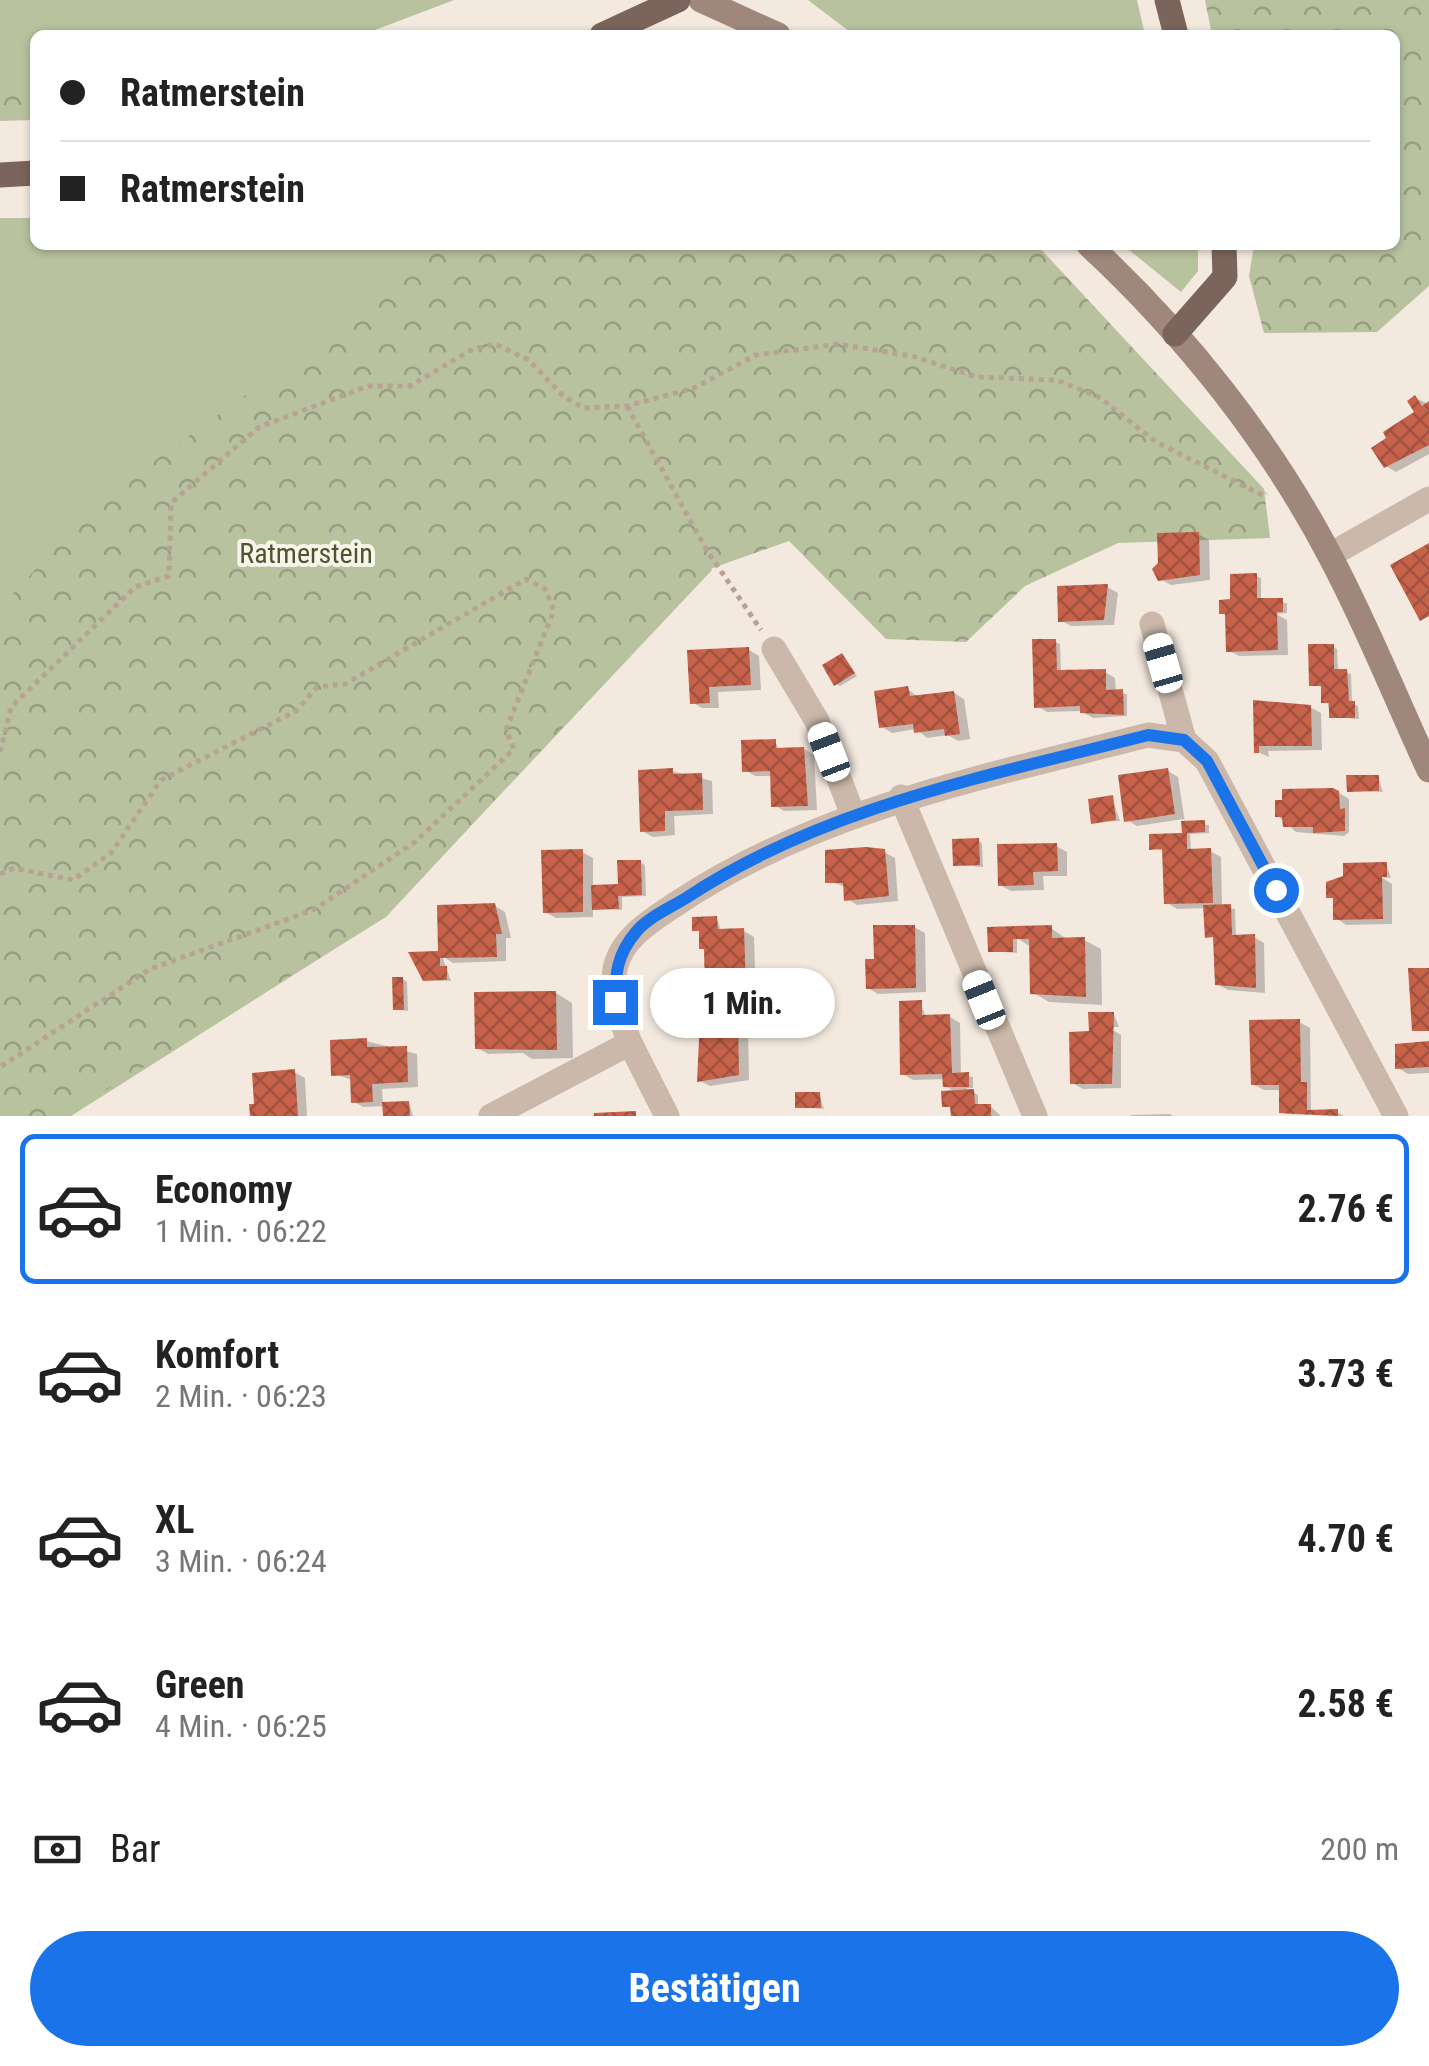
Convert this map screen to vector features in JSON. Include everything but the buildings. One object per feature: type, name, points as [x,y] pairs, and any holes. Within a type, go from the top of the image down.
[{"type":"main road","points":[[613,30],[678,0]]},
{"type":"main road","points":[[1167,0],[1175,30]]},
{"type":"main road","points":[[0,174],[30,173]]},
{"type":"main road","points":[[1175,334],[1226,277],[1224,250]]},
{"type":"street","points":[[701,0],[767,30]]},
{"type":"street","points":[[1094,250],[1175,334],[1255,434],[1330,555],[1429,770]]},
{"type":"street","points":[[1330,555],[1429,500]]},
{"type":"street","points":[[1152,624],[1184,740],[1207,761],[1396,1116]]},
{"type":"street","points":[[774,649],[817,721],[854,815]]},
{"type":"street","points":[[667,1116],[630,1044],[615,1002],[616,966],[637,930],[719,876],[901,797],[1148,735],[1184,740]]},
{"type":"street","points":[[901,797],[1034,1116]]},
{"type":"street","points":[[491,1116],[630,1044]]},
{"type":"path","points":[[0,761],[10,707],[136,587],[169,576],[171,503],[259,427],[368,386],[410,386],[473,349],[495,344],[529,360],[563,396],[583,408],[627,406],[694,388],[756,355],[838,344],[912,356],[977,377],[1057,380],[1078,385],[1156,442],[1305,515]]},
{"type":"path","points":[[627,406],[706,549],[774,649]]},
{"type":"path","points":[[0,874],[14,868],[73,880],[111,853],[161,780],[296,711],[317,687],[345,684],[526,579],[545,589],[554,610],[506,730],[514,750],[415,842],[313,910],[150,969],[0,1067]]},
{"type":"green space","points":[[0,0],[454,0],[375,30],[30,30],[30,83],[0,83]]},
{"type":"green space","points":[[808,0],[1137,0],[1144,30],[847,30]]},
{"type":"green space","points":[[1205,0],[1429,0],[1429,286],[1377,332],[1264,333],[1249,276],[1253,250],[1400,250],[1400,30],[1211,30]]},
{"type":"green space","points":[[0,83],[30,83],[30,120],[0,121]]},
{"type":"green space","name":"Ratmerstein","points":[[0,218],[30,218],[30,250],[1034,250],[1269,496],[1097,388],[613,403],[712,570],[385,917],[71,1116],[0,1116]]},
{"type":"green space","name":"Ratmerstein","points":[[410,250],[1042,250],[1264,489],[1270,538],[1118,543],[1025,586],[966,642],[886,639],[789,541],[710,569],[386,917],[64,1116],[0,1116],[0,608],[95,504],[410,276]]},
{"type":"green space","points":[[1129,250],[1198,250],[1198,271],[1181,292]]},
{"type":"route","points":[[615,1002],[616,966],[637,930],[719,876],[812,830],[901,797],[1148,735],[1184,740],[1207,761],[1276,890]]}]
